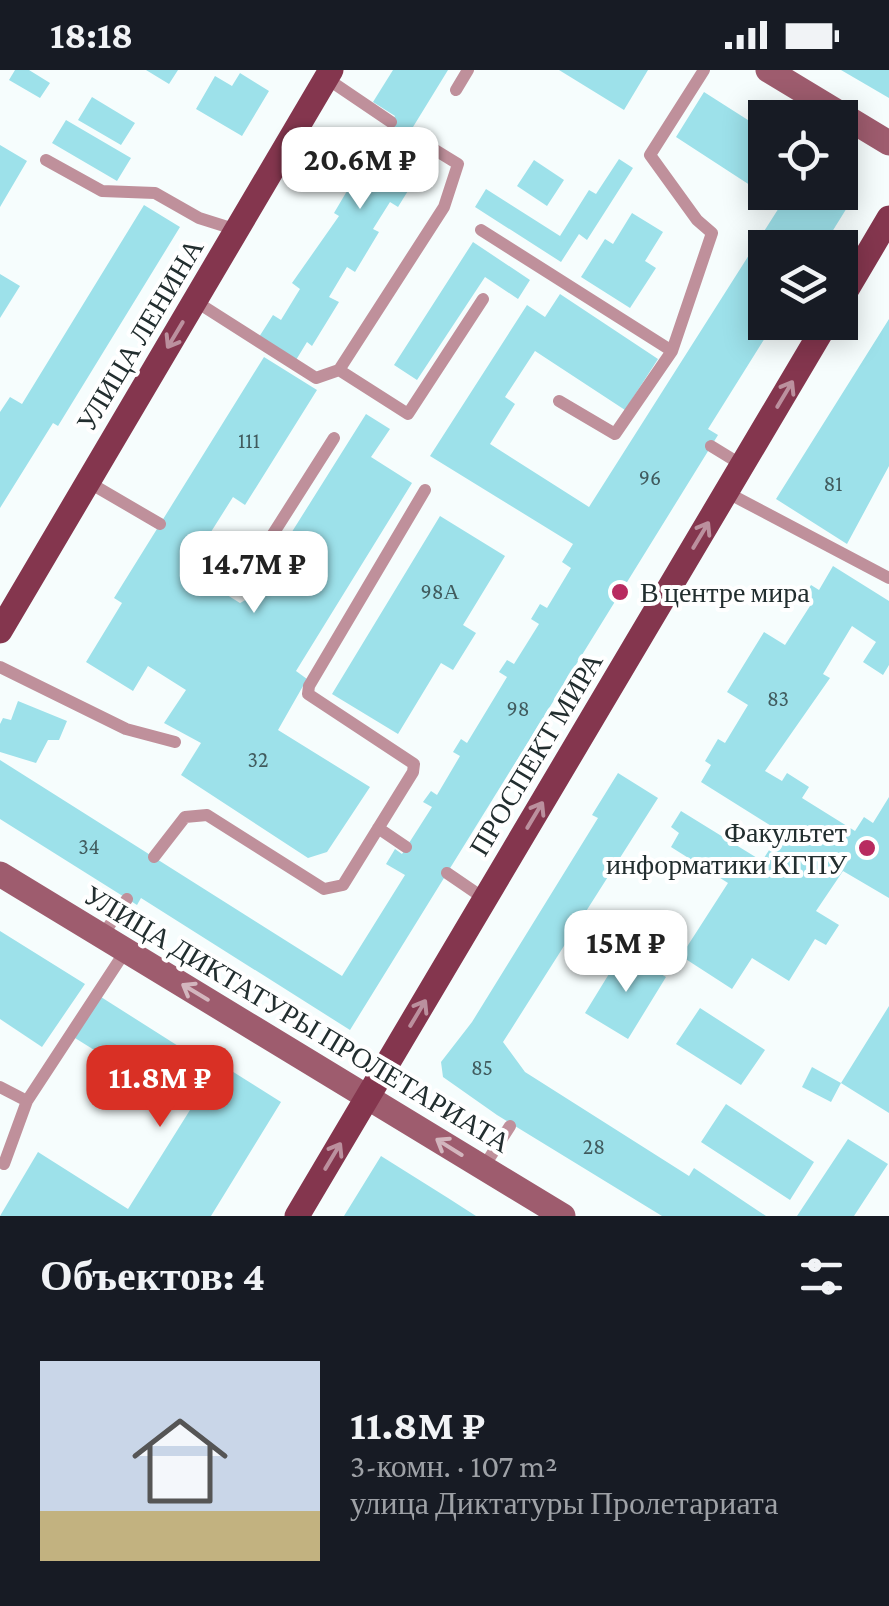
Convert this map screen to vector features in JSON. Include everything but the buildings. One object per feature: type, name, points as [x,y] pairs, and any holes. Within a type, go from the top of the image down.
[{"type":"main road","name":"УЛИЦА ЛЕНИНА","points":[[0,631],[329,74]]},
{"type":"main road","points":[[858,270],[889,218]]},
{"type":"main road","name":"ПРОСПЕКТ МИРА","points":[[297,1216],[816,340]]},
{"type":"street","points":[[768,70],[889,143]]},
{"type":"street","name":"УЛИЦА ДИКТАТУРЫ ПРОЛЕТАРИАТА","points":[[0,874],[563,1216]]},
{"type":"lane","points":[[456,90],[468,70]]},
{"type":"lane","points":[[559,401],[615,434],[646,405],[672,351],[712,233],[697,220],[650,155],[704,70]]},
{"type":"lane","points":[[329,74],[392,122]]},
{"type":"lane","points":[[195,301],[316,378],[339,370],[444,206],[458,164],[427,145]]},
{"type":"lane","points":[[46,160],[102,191],[155,193],[199,218],[236,230]]},
{"type":"lane","points":[[481,230],[672,351]]},
{"type":"lane","points":[[339,370],[408,414],[483,298]]},
{"type":"lane","points":[[200,549],[245,578],[334,438]]},
{"type":"lane","points":[[710,446],[742,466]]},
{"type":"lane","points":[[88,482],[160,524]]},
{"type":"lane","points":[[154,857],[185,817],[207,815],[324,889],[343,885],[414,764],[308,694],[425,490]]},
{"type":"lane","points":[[726,492],[889,578]]},
{"type":"lane","points":[[0,668],[126,729],[175,742]]},
{"type":"lane","points":[[378,828],[406,847]]},
{"type":"lane","points":[[446,873],[485,899]]},
{"type":"lane","points":[[104,935],[127,899]]},
{"type":"lane","points":[[4,1164],[27,1101],[126,950]]},
{"type":"lane","points":[[0,1087],[27,1101]]},
{"type":"lane","points":[[482,1168],[510,1126]]},
{"type":"place","name":"В центре мира","points":[[620,592]]},
{"type":"place","name":"Факультет информатики КГПУ","points":[[867,848]]}]
